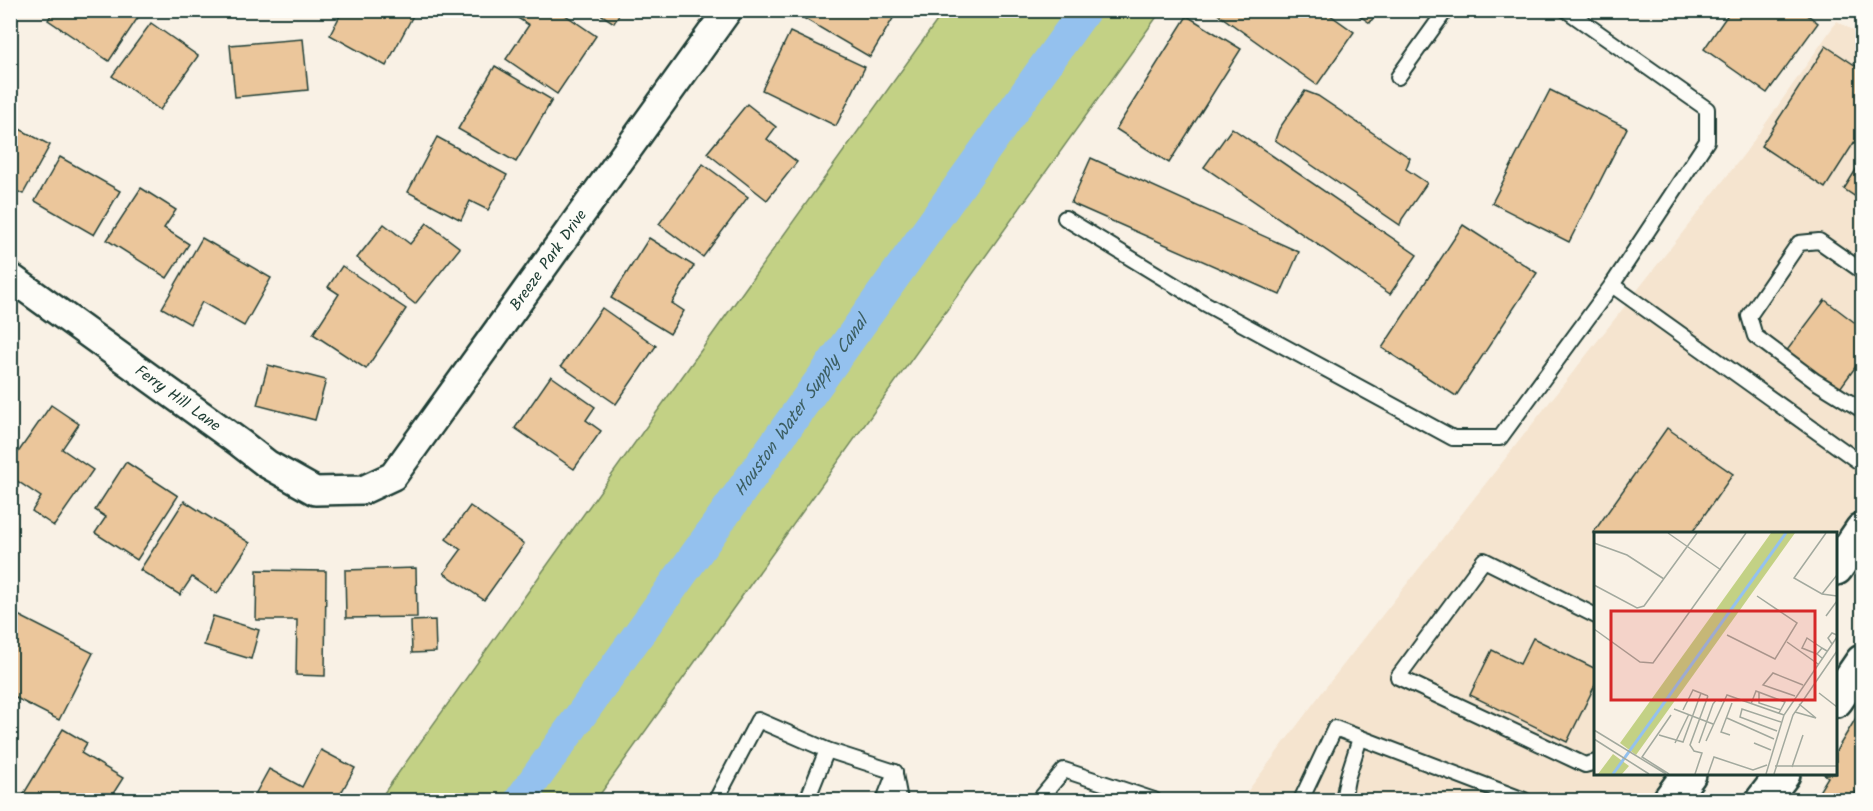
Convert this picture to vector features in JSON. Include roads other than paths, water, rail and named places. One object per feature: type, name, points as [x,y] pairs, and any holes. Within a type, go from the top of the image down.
[{"type":"main road","points":[[1837,567],[1863,530]]},
{"type":"main road","points":[[1837,699],[1863,662]]},
{"type":"main road","points":[[1763,801],[1782,775]]},
{"type":"street","name":"Breeze Park Drive","points":[[356,490],[363,490],[393,476],[728,10]]},
{"type":"street","name":"Ferry Hill Lane","points":[[10,277],[267,464],[315,491],[356,490]]},
{"type":"lane","points":[[1398,77],[1446,10]]},
{"type":"lane","points":[[1065,218],[1204,303],[1453,438],[1500,438],[1612,285],[1707,141],[1707,109],[1566,10]]},
{"type":"lane","points":[[1863,271],[1820,241],[1799,243],[1749,316],[1755,336],[1815,381],[1863,410]]},
{"type":"lane","points":[[1612,285],[1863,464]]},
{"type":"lane","points":[[1594,615],[1484,560],[1398,677],[1585,765],[1594,763]]},
{"type":"lane","points":[[716,801],[758,720],[827,750],[895,772]]},
{"type":"lane","points":[[1301,801],[1335,728],[1524,801]]},
{"type":"lane","points":[[1343,801],[1347,779],[1360,738]]},
{"type":"lane","points":[[807,801],[827,750]]},
{"type":"lane","points":[[1039,801],[1064,770],[1154,801]]},
{"type":"lane","points":[[884,801],[895,772]]},
{"type":"lane","points":[[895,772],[900,801]]},
{"type":"waterway","name":"Houston Water Supply Canal","points":[[520,800],[1085,10]]}]
